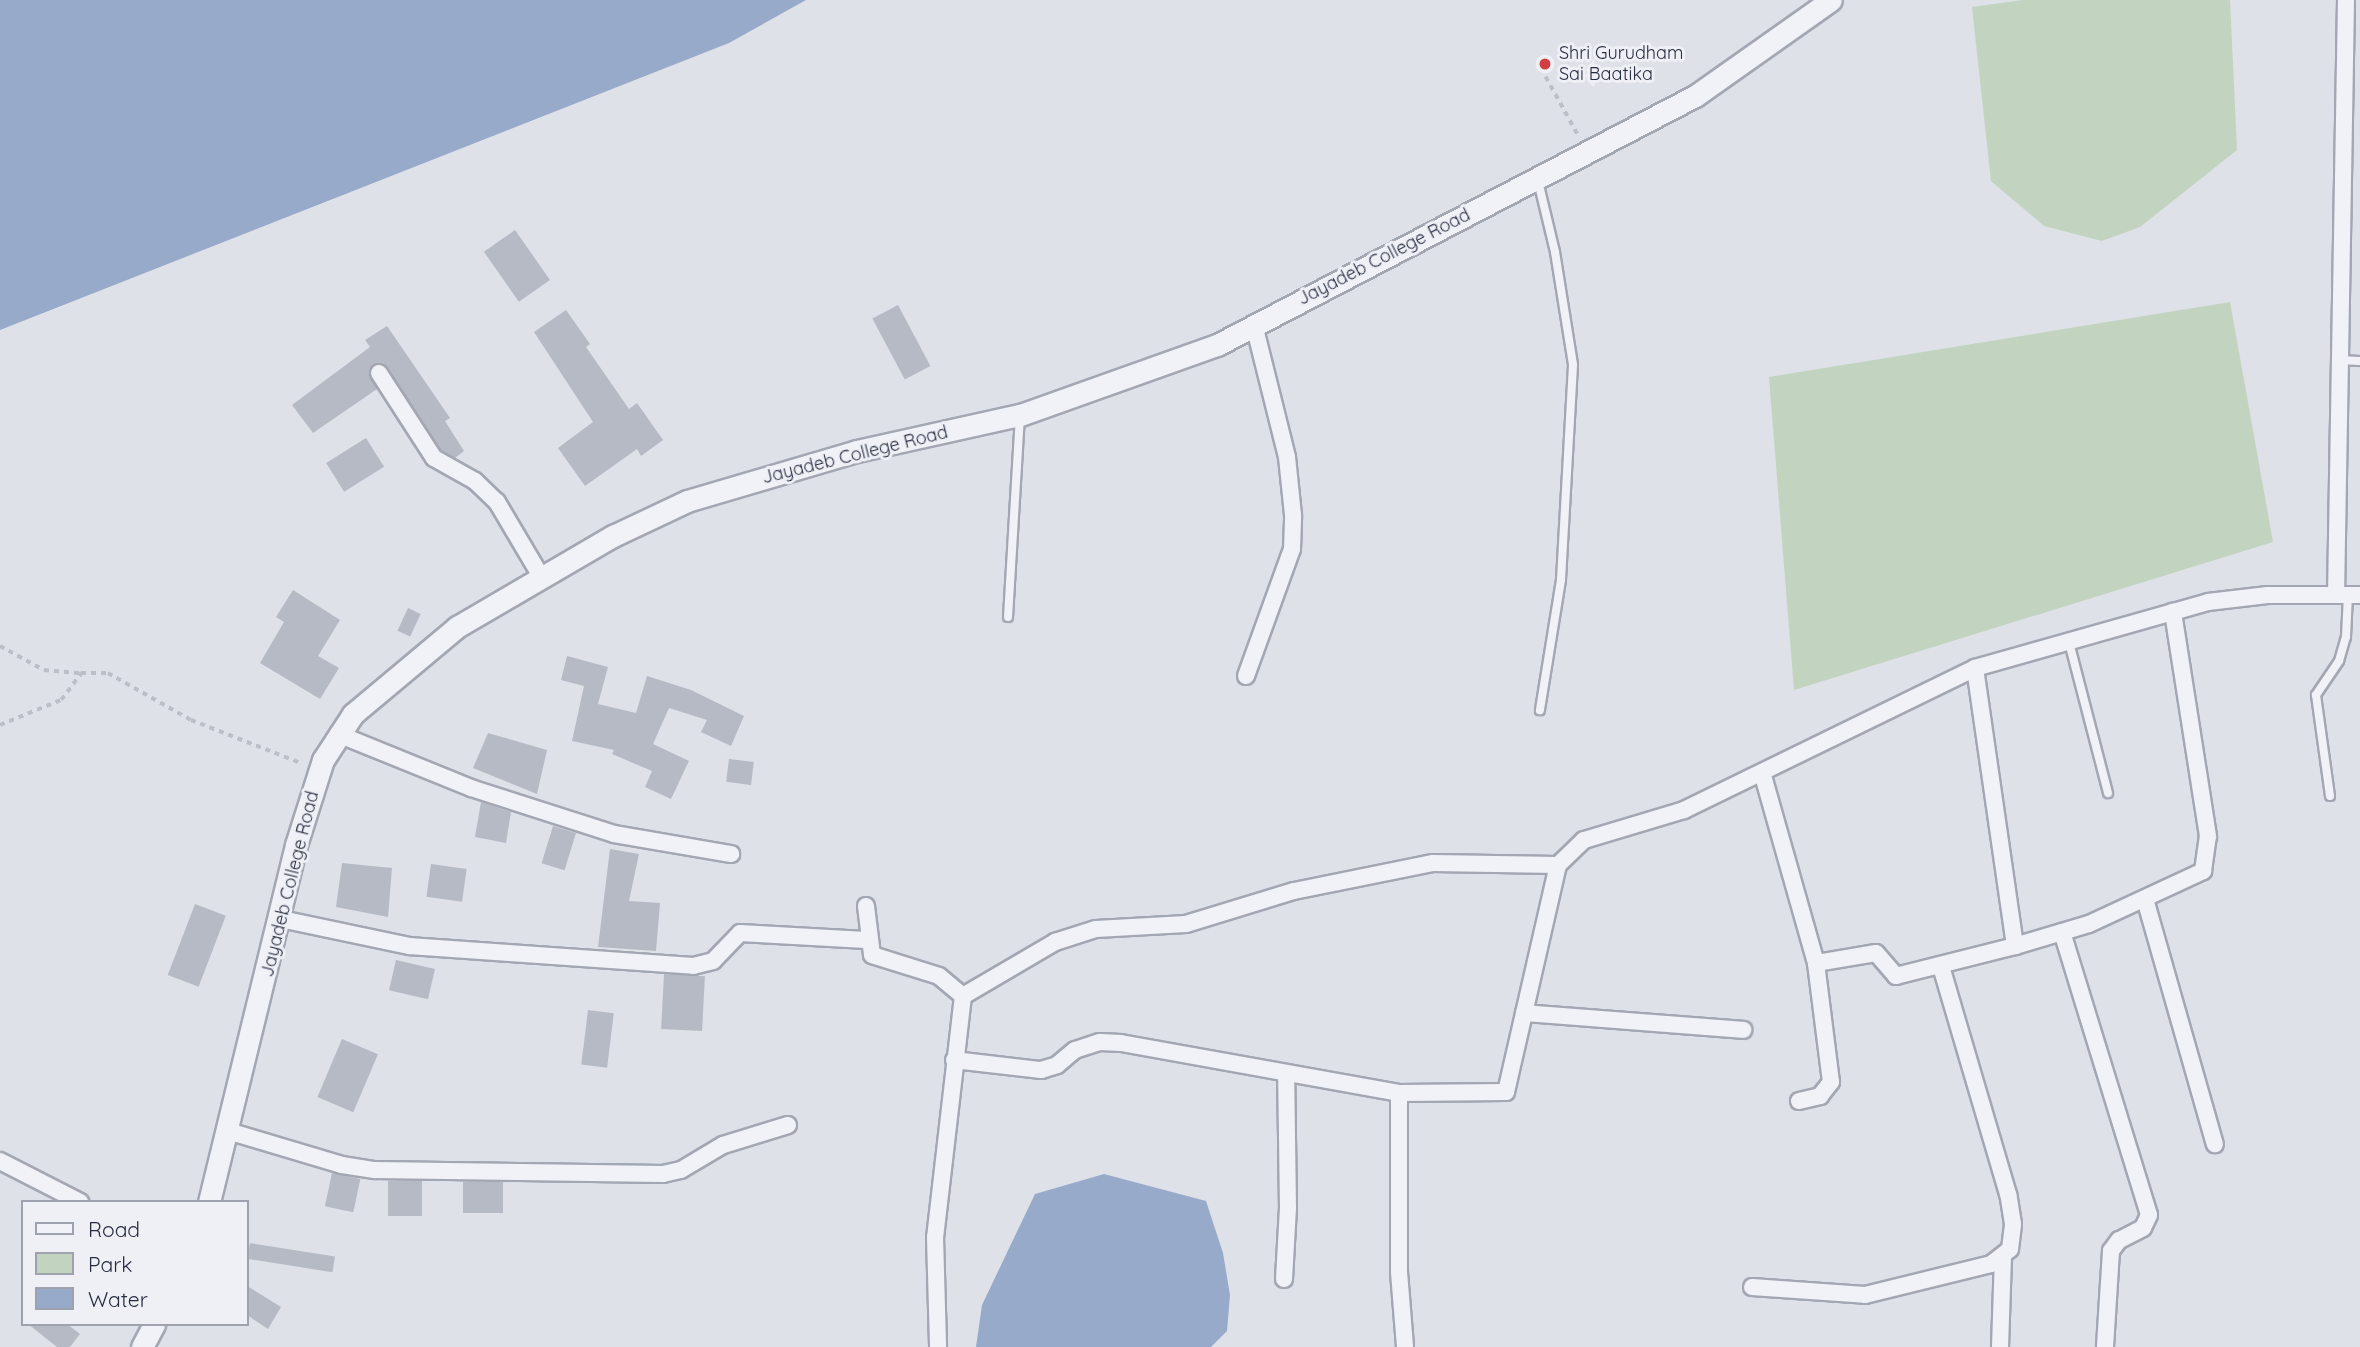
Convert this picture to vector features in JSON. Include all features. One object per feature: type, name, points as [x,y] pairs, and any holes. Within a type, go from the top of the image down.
[{"type":"street","name":"Jayadeb College Road","points":[[210,1200],[281,919],[296,845],[320,769],[338,734],[353,714],[411,662],[457,627],[542,578],[687,501],[857,451],[1020,415],[1217,345],[1695,96],[1831,0]]},
{"type":"street","points":[[954,1060],[1041,1070],[1100,1042],[1399,1093],[1506,1092],[1558,865],[1584,840],[1684,810],[1976,668],[2173,612],[2268,595],[2348,595],[2339,360],[2346,0]]},
{"type":"street","points":[[1246,676],[1292,549],[1293,515],[1287,457],[1254,325]]},
{"type":"street","points":[[379,373],[434,458],[475,481],[497,502],[542,578]]},
{"type":"street","points":[[1816,963],[1876,953],[1896,976],[1941,966],[2062,932],[2145,899],[2203,871],[2208,857],[2173,612]]},
{"type":"street","points":[[1976,668],[2015,946]]},
{"type":"street","points":[[338,734],[471,788],[614,834],[731,854]]},
{"type":"street","points":[[1762,772],[1816,963],[1831,1083],[1820,1096],[1799,1101]]},
{"type":"street","points":[[963,996],[1055,942],[1096,929],[1186,924],[1294,891],[1433,863],[1558,865]]},
{"type":"street","points":[[2145,899],[2215,1144]]},
{"type":"street","points":[[866,906],[866,940],[872,955],[880,961],[939,976],[963,996]]},
{"type":"street","points":[[281,919],[410,946],[692,966],[713,961],[740,933],[866,940]]},
{"type":"street","points":[[2062,932],[2149,1215],[2143,1228],[2119,1240],[2111,1251],[2105,1347]]},
{"type":"street","points":[[1941,966],[2008,1195],[2012,1239],[2003,1257],[2000,1347]]},
{"type":"street","points":[[938,1347],[935,1237],[963,996]]},
{"type":"street","points":[[1524,1013],[1743,1030]]},
{"type":"street","points":[[1284,1279],[1288,1208],[1286,1073]]},
{"type":"street","points":[[1399,1093],[1399,1272],[1405,1347]]},
{"type":"street","points":[[228,1131],[342,1165],[375,1170],[479,1175],[663,1174],[681,1170],[723,1145],[788,1125]]},
{"type":"street","points":[[0,1161],[76,1200]]},
{"type":"street","points":[[1752,1287],[1865,1295],[2003,1257]]},
{"type":"street","points":[[142,1347],[154,1326]]},
{"type":"lane","points":[[1537,178],[1555,251],[1573,365],[1561,580],[1540,710]]},
{"type":"lane","points":[[2339,360],[2360,361]]},
{"type":"lane","points":[[1008,617],[1020,415]]},
{"type":"lane","points":[[2330,796],[2315,695],[2339,661],[2346,637],[2348,595]]},
{"type":"lane","points":[[2069,642],[2108,793]]},
{"type":"path","points":[[1541,68],[1589,151]]},
{"type":"path","points":[[0,646],[44,670],[108,673],[191,720],[320,769]]},
{"type":"path","points":[[0,725],[61,700],[80,673]]},
{"type":"green space","points":[[2023,0],[2230,0],[2237,150],[2140,227],[2102,241],[2044,226],[1991,181],[1972,7]]},
{"type":"green space","points":[[2230,302],[2273,542],[1794,690],[1769,377]]},
{"type":"water","points":[[0,0],[806,0],[729,43],[0,330]]},
{"type":"water","points":[[1104,1174],[1206,1201],[1223,1253],[1230,1295],[1227,1331],[1211,1347],[976,1347],[982,1305],[1035,1194]]},
{"type":"building","points":[[515,230],[550,280],[519,302],[484,252]]},
{"type":"building","points":[[898,305],[930,366],[905,380],[872,319]]},
{"type":"building","points":[[566,310],[590,344],[586,347],[629,409],[637,403],[663,440],[641,456],[637,449],[585,486],[558,448],[593,422],[534,332]]},
{"type":"building","points":[[387,326],[450,418],[445,421],[464,451],[455,458],[441,450],[383,363],[369,369],[377,389],[313,433],[292,405],[370,347],[365,340]]},
{"type":"building","points":[[366,438],[384,467],[344,492],[326,463]]},
{"type":"building","points":[[293,590],[340,620],[318,656],[339,668],[320,699],[260,663],[284,622],[276,617]]},
{"type":"building","points":[[408,608],[421,614],[410,637],[397,631]]},
{"type":"building","points":[[567,656],[608,667],[598,704],[636,713],[647,676],[691,690],[744,716],[731,746],[701,732],[707,720],[669,708],[653,744],[689,761],[671,799],[645,787],[652,771],[612,754],[614,750],[572,741],[584,686],[561,680]]},
{"type":"building","points":[[488,733],[547,750],[537,794],[473,768]]},
{"type":"building","points":[[729,759],[754,762],[751,785],[726,782]]},
{"type":"building","points":[[481,802],[511,812],[506,843],[475,837]]},
{"type":"building","points":[[553,826],[576,833],[565,870],[542,863]]},
{"type":"building","points":[[610,849],[639,854],[629,901],[660,903],[656,951],[598,947]]},
{"type":"building","points":[[342,863],[392,868],[388,917],[336,907]]},
{"type":"building","points":[[431,864],[467,869],[462,902],[426,897]]},
{"type":"building","points":[[195,904],[226,916],[199,987],[168,975]]},
{"type":"building","points":[[396,960],[435,969],[428,999],[389,990]]},
{"type":"building","points":[[664,974],[705,976],[702,1031],[661,1029]]},
{"type":"building","points":[[588,1010],[614,1013],[607,1068],[581,1065]]},
{"type":"building","points":[[342,1039],[378,1054],[353,1112],[317,1097]]},
{"type":"building","points":[[332,1173],[360,1179],[353,1212],[325,1206]]},
{"type":"building","points":[[388,1181],[422,1181],[422,1216],[388,1216]]},
{"type":"building","points":[[463,1182],[503,1182],[503,1213],[463,1213]]},
{"type":"building","points":[[250,1243],[335,1256],[332,1272],[248,1259]]},
{"type":"building","points":[[248,1287],[281,1307],[268,1329],[248,1316]]},
{"type":"building","points":[[31,1326],[70,1326],[80,1334],[70,1347],[57,1347]]},
{"type":"place","name":"Shri Gurudham Sai Baatika","points":[[1545,64]]}]
